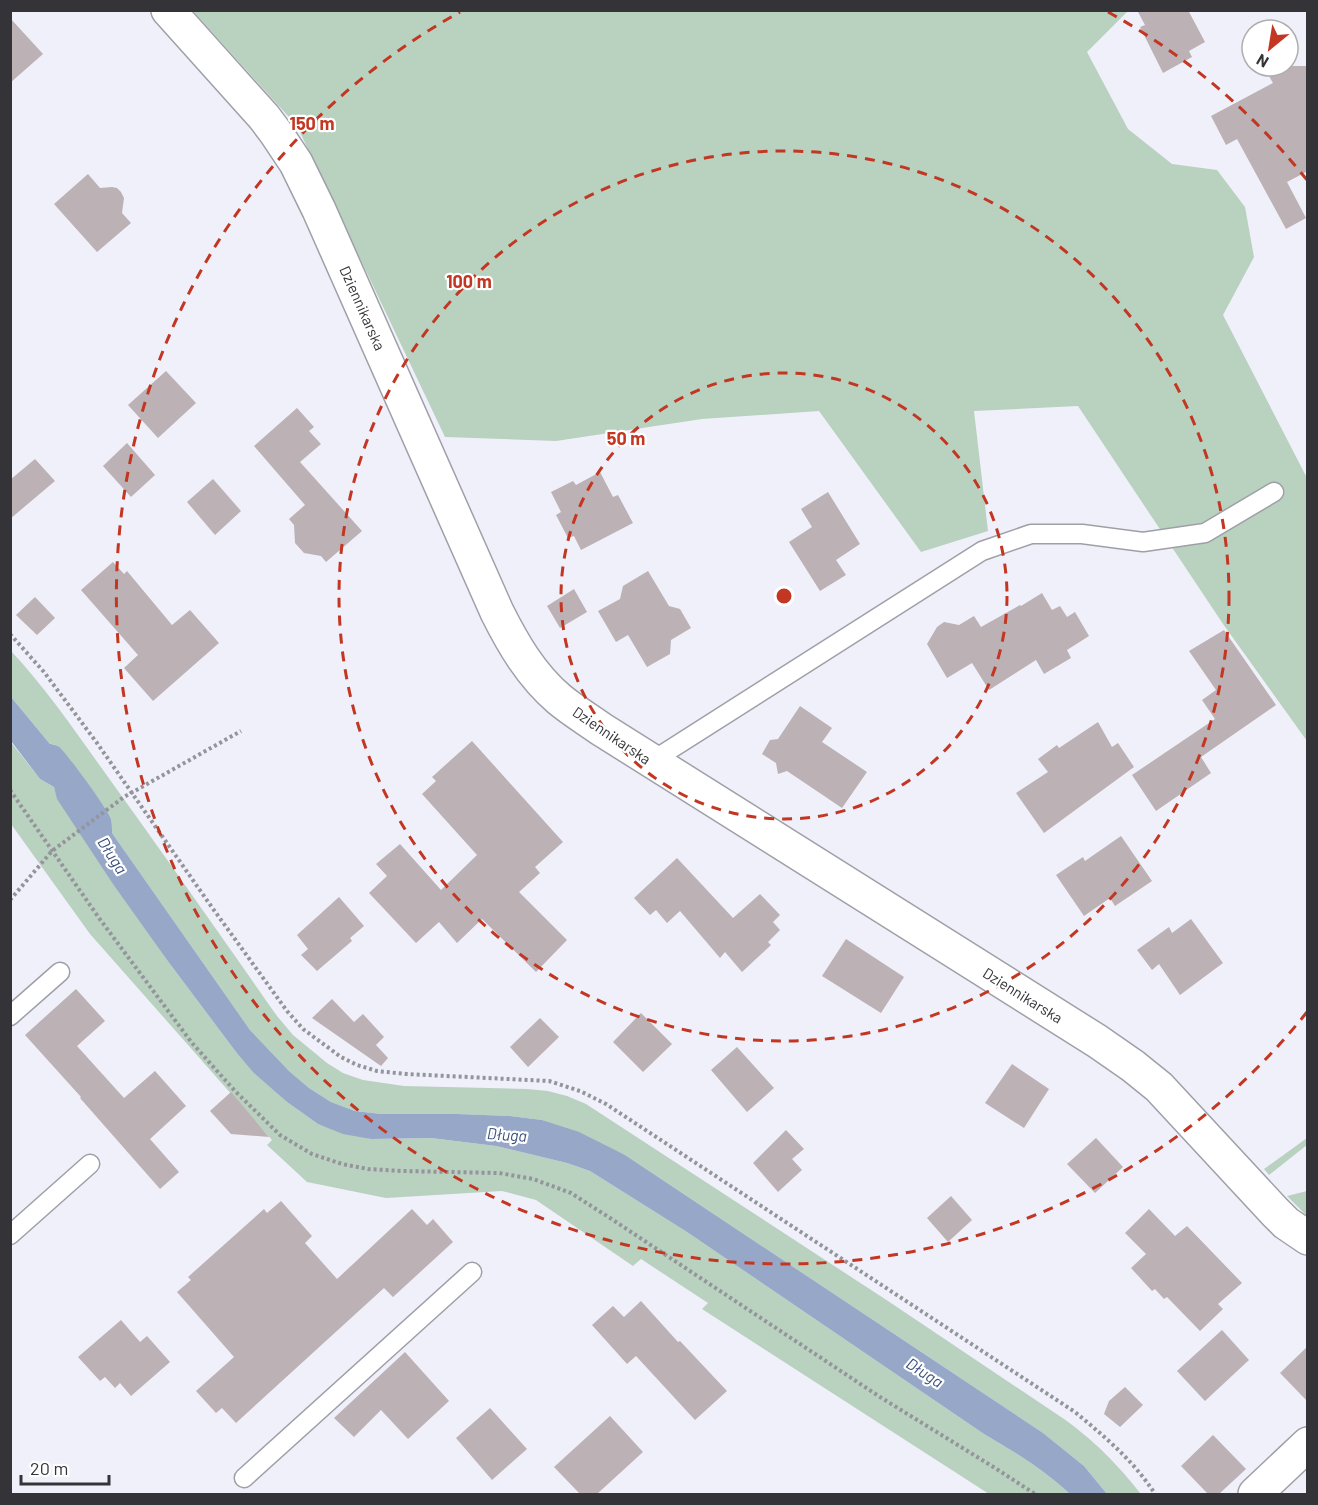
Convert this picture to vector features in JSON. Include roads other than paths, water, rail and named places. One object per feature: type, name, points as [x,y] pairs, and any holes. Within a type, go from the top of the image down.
[{"type":"street","name":"Dziennikarska","points":[[168,10],[264,117],[296,163],[497,612],[518,651],[544,685],[601,729],[1133,1065],[1159,1087],[1275,1212],[1308,1238]]},
{"type":"street","points":[[1255,1494],[1308,1444]]},
{"type":"lane","points":[[652,761],[982,551],[1031,534],[1082,534],[1143,542],[1205,533],[1274,492]]},
{"type":"lane","points":[[10,1016],[60,972]]},
{"type":"lane","points":[[10,1235],[90,1164]]},
{"type":"lane","points":[[244,1478],[472,1272]]},
{"type":"water","name":"Długa","points":[[11,697],[49,743],[62,750],[86,781],[108,814],[112,833],[250,1030],[289,1071],[309,1088],[331,1102],[355,1111],[381,1114],[510,1116],[542,1120],[579,1132],[625,1155],[1043,1433],[1084,1466],[1107,1494],[1070,1494],[1029,1462],[984,1434],[687,1232],[590,1171],[567,1163],[496,1146],[431,1138],[371,1139],[343,1134],[318,1124],[287,1102],[253,1072],[236,1052],[113,884],[57,799],[54,787],[40,779],[11,741]]}]
